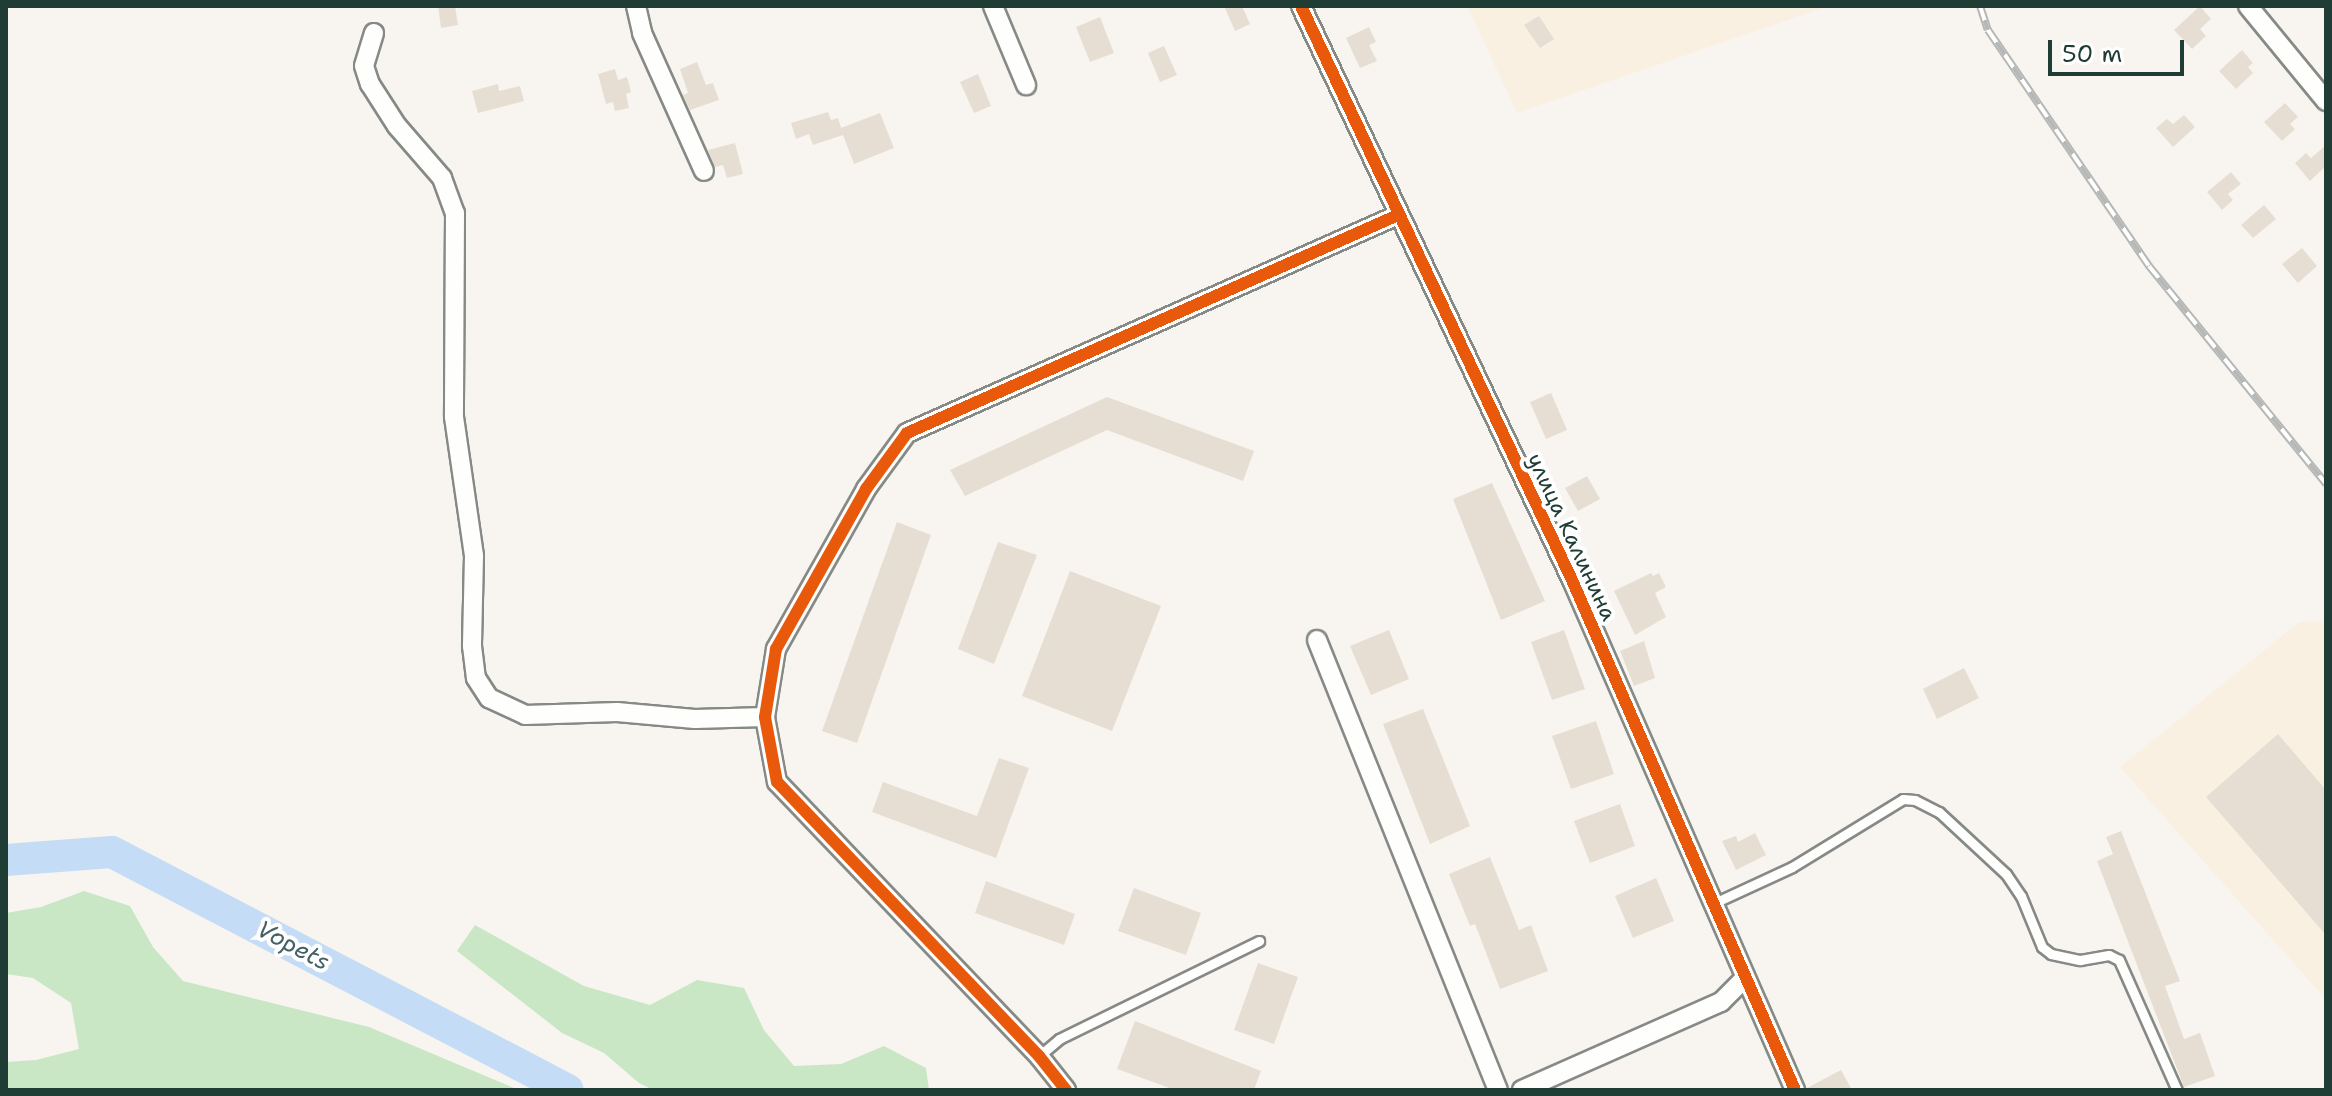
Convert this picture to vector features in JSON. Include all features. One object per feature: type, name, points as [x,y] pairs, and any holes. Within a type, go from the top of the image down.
[{"type":"street","points":[[636,6],[642,33],[704,171]]},
{"type":"street","points":[[993,6],[1026,85]]},
{"type":"street","name":"улица Калинина","points":[[1301,6],[1572,580],[1795,1090]]},
{"type":"street","points":[[2248,6],[2325,99]]},
{"type":"street","points":[[374,33],[364,66],[370,84],[397,126],[442,178],[455,213],[454,417],[474,556],[472,646],[476,678],[489,698],[525,715],[617,712],[695,719],[765,717]]},
{"type":"street","points":[[1066,1090],[1039,1056],[777,782],[765,717],[776,649],[866,489],[907,433],[1398,215]]},
{"type":"street","points":[[1317,640],[1498,1090]]},
{"type":"street","points":[[1522,1090],[1721,1002],[1745,978]]},
{"type":"lane","points":[[1712,904],[1792,867],[1903,799],[1915,800],[1939,812],[2006,874],[2021,896],[2042,947],[2051,954],[2080,960],[2109,955],[2119,960],[2177,1090]]},
{"type":"lane","points":[[1039,1056],[1059,1039],[1259,941]]},
{"type":"shaded area","points":[[1467,6],[1829,6],[1517,113]]},
{"type":"shaded area","points":[[2326,621],[2326,1000],[2120,767],[2299,622]]},
{"type":"green space","points":[[84,891],[130,906],[153,947],[183,981],[369,1027],[519,1090],[6,1090],[6,1062],[36,1060],[79,1049],[71,1003],[33,978],[6,974],[6,913],[41,907]]},
{"type":"green space","points":[[475,925],[584,986],[650,1005],[697,980],[744,988],[764,1030],[794,1066],[841,1064],[884,1046],[926,1068],[929,1090],[653,1090],[639,1083],[604,1053],[562,1033],[457,951]]},
{"type":"building","points":[[438,6],[455,6],[458,25],[441,28]]},
{"type":"building","points":[[1224,6],[1242,6],[1250,24],[1235,31]]},
{"type":"building","points":[[2200,6],[2211,19],[2200,29],[2206,36],[2192,49],[2174,30]]},
{"type":"building","points":[[1539,16],[1554,39],[1540,48],[1524,25]]},
{"type":"building","points":[[1100,17],[1114,53],[1090,62],[1076,27]]},
{"type":"building","points":[[1369,27],[1376,42],[1369,45],[1377,61],[1360,68],[1346,38]]},
{"type":"building","points":[[1164,46],[1177,75],[1160,82],[1148,53]]},
{"type":"building","points":[[2242,50],[2253,63],[2248,67],[2253,73],[2236,89],[2219,71]]},
{"type":"building","points":[[697,62],[706,85],[713,83],[719,100],[690,110],[683,95],[688,93],[680,69]]},
{"type":"building","points":[[615,69],[618,80],[627,77],[631,92],[626,94],[629,108],[615,111],[613,102],[606,104],[598,74]]},
{"type":"building","points":[[978,74],[991,106],[974,113],[960,82]]},
{"type":"building","points":[[498,84],[499,91],[520,86],[524,101],[478,113],[472,91]]},
{"type":"building","points":[[2285,103],[2298,117],[2290,124],[2295,129],[2282,141],[2264,122]]},
{"type":"building","points":[[828,112],[831,120],[838,118],[841,128],[880,113],[894,148],[854,164],[843,135],[813,145],[809,134],[796,139],[791,123]]},
{"type":"building","points":[[2184,115],[2195,127],[2173,147],[2156,128],[2167,119],[2173,124]]},
{"type":"building","points":[[735,143],[743,174],[727,178],[723,165],[715,167],[708,150]]},
{"type":"building","points":[[2326,145],[2326,166],[2310,181],[2295,163],[2306,153],[2311,158]]},
{"type":"building","points":[[2231,172],[2241,184],[2228,194],[2233,200],[2222,210],[2207,192]]},
{"type":"building","points":[[2264,205],[2276,219],[2253,238],[2241,225]]},
{"type":"building","points":[[2302,248],[2317,266],[2298,283],[2282,264]]},
{"type":"building","points":[[1551,393],[1567,430],[1546,439],[1530,402]]},
{"type":"building","points":[[1107,397],[1254,451],[1243,481],[1107,430],[965,496],[950,470]]},
{"type":"building","points":[[1587,476],[1600,499],[1578,511],[1565,488]]},
{"type":"building","points":[[1492,483],[1545,601],[1501,620],[1453,499]]},
{"type":"building","points":[[897,522],[931,535],[857,743],[822,731]]},
{"type":"building","points":[[998,542],[1037,555],[994,664],[958,649]]},
{"type":"building","points":[[1070,571],[1161,606],[1112,731],[1022,696]]},
{"type":"building","points":[[1651,573],[1653,576],[1659,573],[1666,587],[1655,593],[1666,617],[1635,635],[1614,591]]},
{"type":"building","points":[[1389,630],[1409,679],[1371,695],[1350,646]]},
{"type":"building","points":[[1564,630],[1585,689],[1552,700],[1531,642]]},
{"type":"building","points":[[1644,641],[1655,678],[1634,686],[1620,651]]},
{"type":"building","points":[[1964,668],[1979,698],[1937,719],[1923,689]]},
{"type":"building","points":[[1423,709],[1470,826],[1430,844],[1383,724]]},
{"type":"building","points":[[1596,721],[1614,774],[1571,789],[1552,736]]},
{"type":"building","points":[[2278,734],[2326,790],[2326,935],[2206,797]]},
{"type":"building","points":[[999,758],[1029,768],[996,858],[872,812],[883,782],[977,816]]},
{"type":"building","points":[[1620,804],[1635,846],[1590,863],[1574,821]]},
{"type":"building","points":[[2121,831],[2180,981],[2165,986],[2184,1039],[2200,1033],[2215,1076],[2184,1087],[2097,861],[2113,854],[2106,837]]},
{"type":"building","points":[[1755,833],[1766,855],[1736,870],[1722,841],[1736,836],[1738,842]]},
{"type":"building","points":[[1490,857],[1519,930],[1531,925],[1548,971],[1500,989],[1475,924],[1470,926],[1449,874]]},
{"type":"building","points":[[1656,878],[1674,921],[1633,938],[1615,896]]},
{"type":"building","points":[[986,881],[1075,914],[1064,945],[975,913]]},
{"type":"building","points":[[1134,888],[1201,913],[1186,955],[1118,931]]},
{"type":"building","points":[[1258,963],[1298,977],[1274,1044],[1234,1030]]},
{"type":"building","points":[[1135,1021],[1261,1071],[1254,1090],[1175,1090],[1117,1069]]},
{"type":"building","points":[[1841,1070],[1852,1090],[1807,1090],[1807,1088]]},
{"type":"waterway","name":"Vopets","points":[[6,860],[112,852],[568,1090]]},
{"type":"railway","points":[[1980,6],[1988,30],[2149,266],[2326,484]]},
{"type":"cycle path","points":[[1301,6],[1572,580],[1795,1090]]},
{"type":"cycle path","points":[[1066,1090],[1039,1056],[777,782],[765,717],[776,649],[866,489],[907,433],[1398,215]]}]
